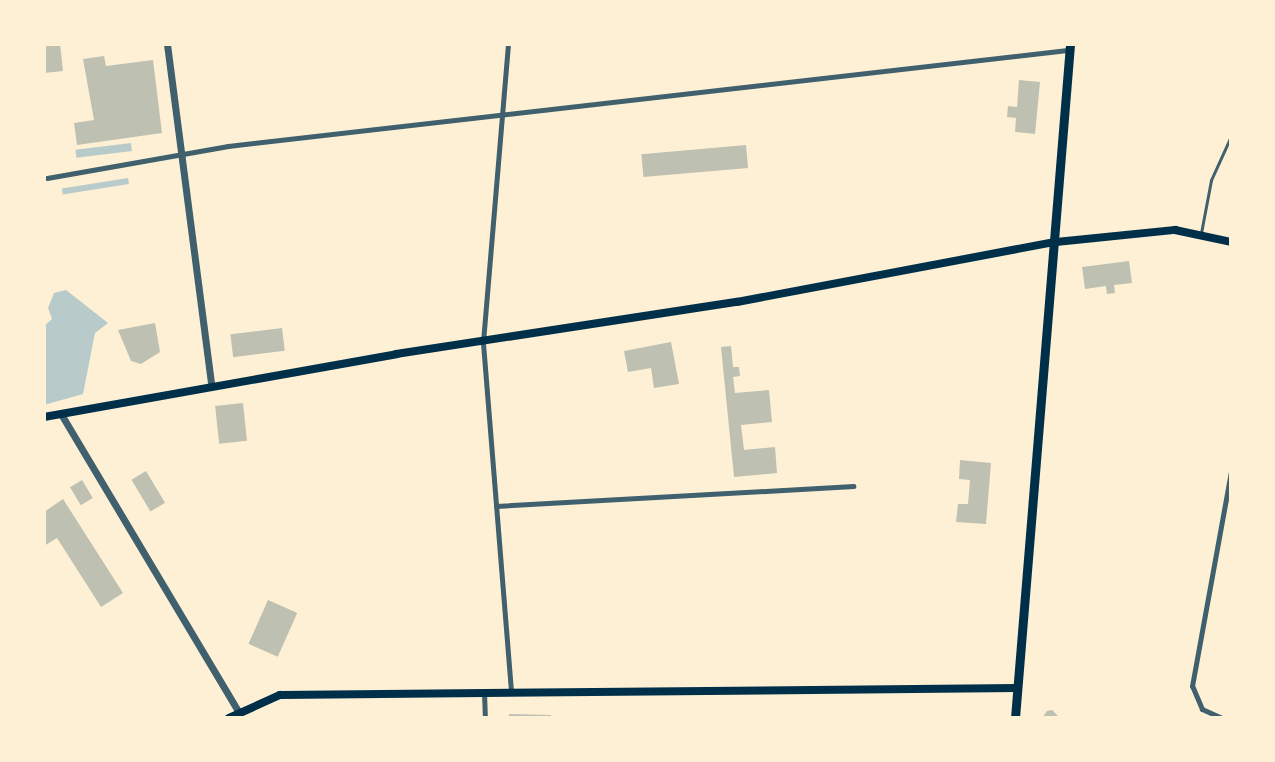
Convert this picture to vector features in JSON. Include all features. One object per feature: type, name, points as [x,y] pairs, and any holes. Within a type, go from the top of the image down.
[{"type":"highway","points":[[1015,718],[1056,242],[1069,47]]},
{"type":"main road","points":[[44,417],[211,385],[483,343],[1056,242],[1155,231],[1201,233],[1231,242]]},
{"type":"main road","points":[[229,718],[238,711],[280,695],[1017,688]]},
{"type":"street","points":[[167,44],[211,385]]},
{"type":"street","points":[[508,44],[483,343],[511,691]]},
{"type":"street","points":[[47,178],[181,155],[1069,47]]},
{"type":"street","points":[[61,414],[238,711]]},
{"type":"street","points":[[1222,718],[1202,709],[1192,686],[1231,472]]},
{"type":"street","points":[[496,506],[853,486]]},
{"type":"street","points":[[484,692],[485,718]]},
{"type":"lane","points":[[1201,233],[1211,180],[1231,136]]},
{"type":"shaded area","points":[[131,143],[132,151],[76,158],[75,150]]},
{"type":"shaded area","points":[[128,178],[129,184],[63,194],[62,188]]},
{"type":"shaded area","points":[[66,290],[108,323],[95,333],[83,394],[44,405],[44,326],[52,319],[48,308],[54,293]]},
{"type":"building","points":[[44,44],[60,44],[63,71],[44,73]]},
{"type":"building","points":[[104,56],[106,66],[153,60],[162,133],[77,145],[74,123],[94,120],[83,59]]},
{"type":"building","points":[[1019,80],[1040,82],[1035,134],[1015,132],[1016,118],[1007,117],[1008,106],[1017,107]]},
{"type":"building","points":[[746,145],[748,168],[643,177],[641,154]]},
{"type":"building","points":[[1129,261],[1132,283],[1114,285],[1115,293],[1107,294],[1106,286],[1085,289],[1082,267]]},
{"type":"building","points":[[155,323],[160,352],[141,364],[131,361],[118,330]]},
{"type":"building","points":[[282,328],[285,351],[233,357],[230,334]]},
{"type":"building","points":[[671,342],[679,384],[654,388],[651,368],[628,372],[624,351]]},
{"type":"building","points":[[731,346],[733,367],[739,367],[740,376],[733,377],[735,393],[769,390],[772,422],[741,425],[744,450],[775,447],[777,473],[734,477],[721,347]]},
{"type":"building","points":[[243,403],[247,441],[219,444],[215,406]]},
{"type":"building","points":[[960,460],[991,463],[986,524],[956,522],[958,504],[968,504],[970,480],[959,479]]},
{"type":"building","points":[[146,471],[165,503],[150,511],[131,480]]},
{"type":"building","points":[[82,480],[93,498],[81,505],[70,487]]},
{"type":"building","points":[[63,499],[123,593],[101,607],[57,538],[44,546],[44,512]]},
{"type":"building","points":[[268,600],[297,613],[278,657],[248,644]]},
{"type":"building","points":[[1052,710],[1060,718],[1042,718],[1047,711]]},
{"type":"building","points":[[509,714],[551,715],[551,718],[509,718]]}]
